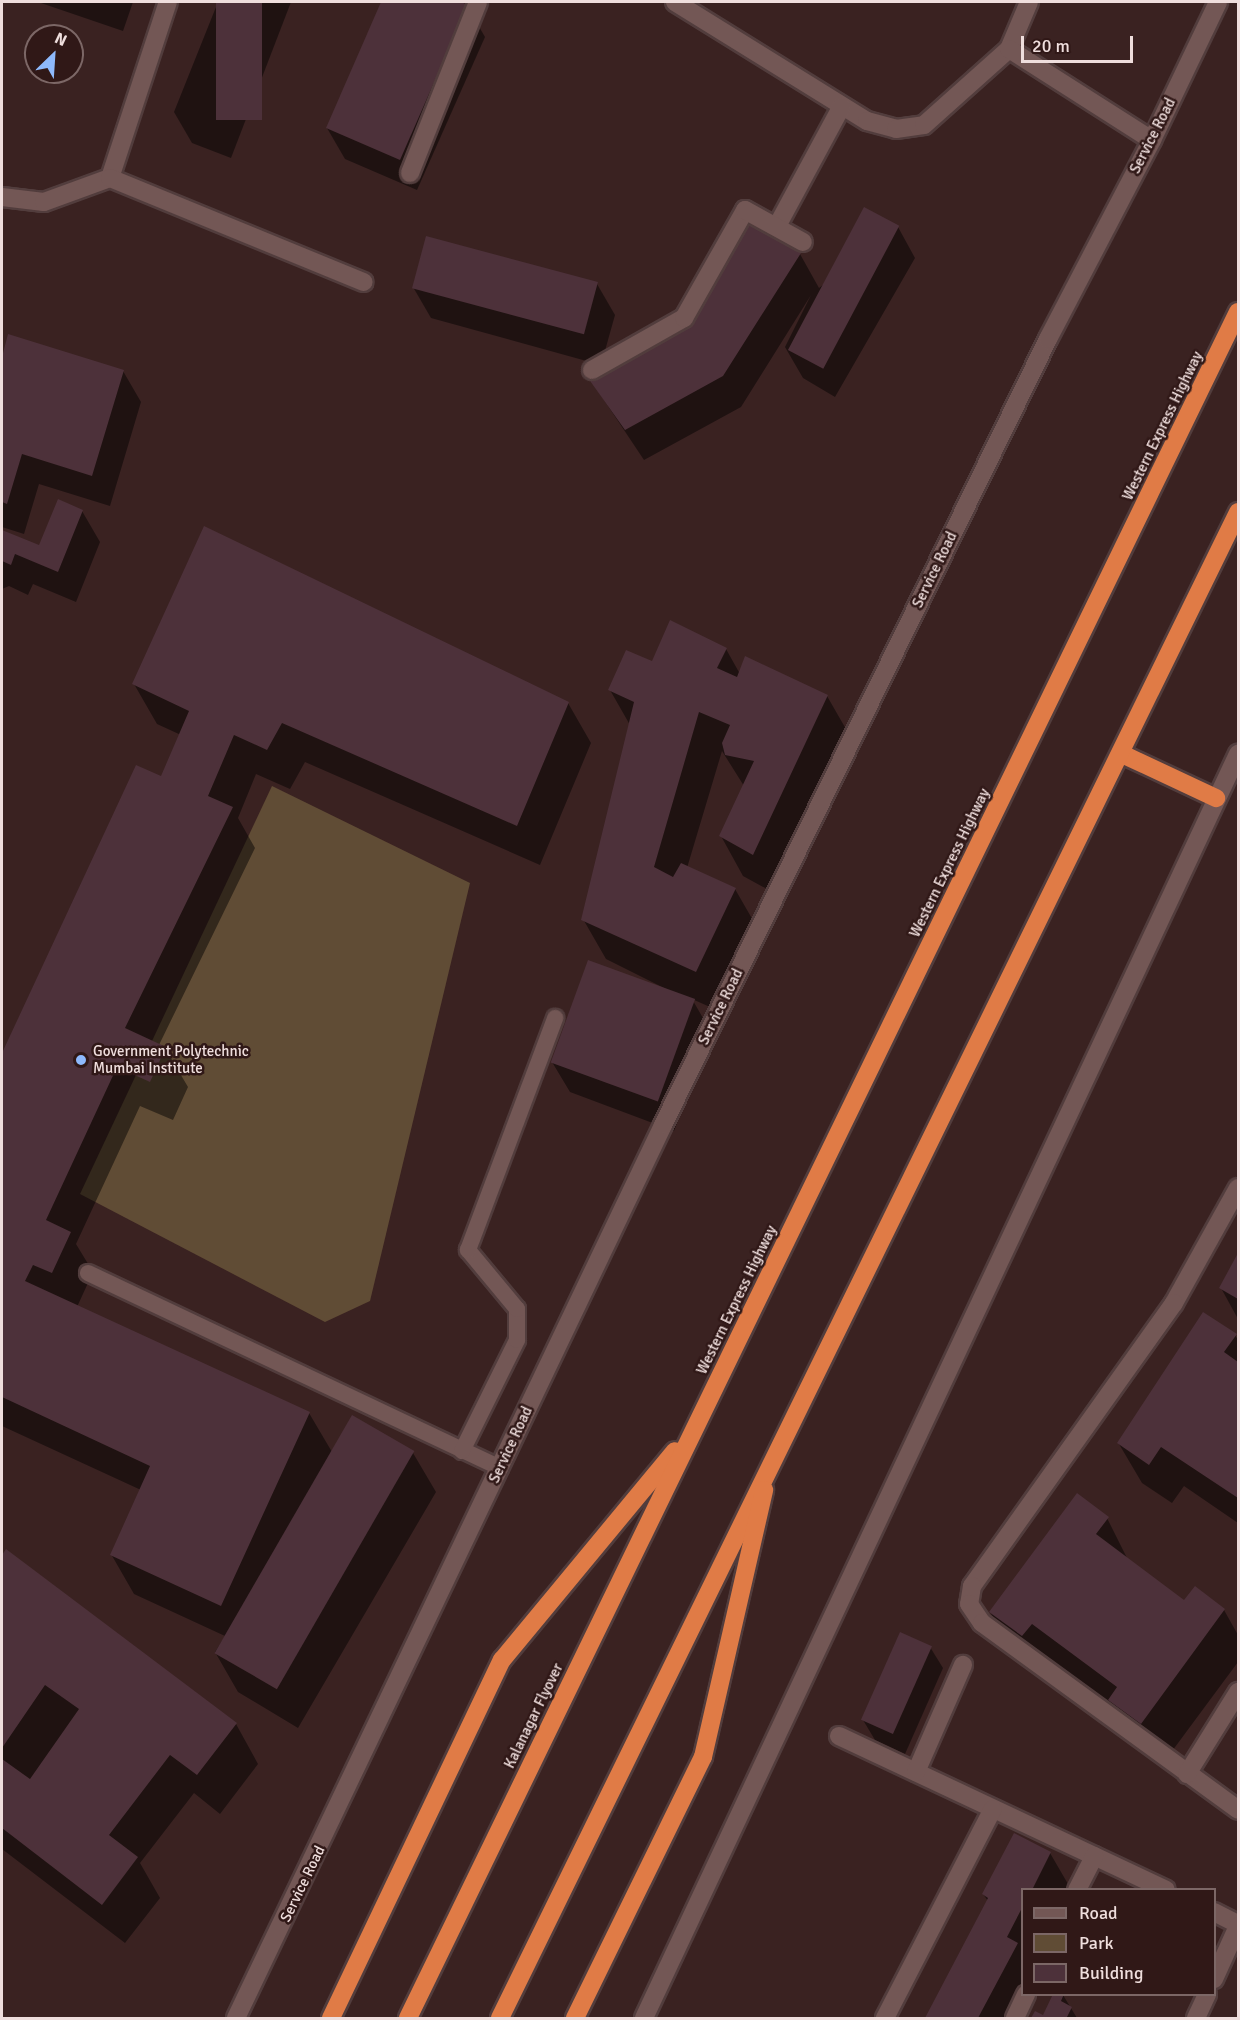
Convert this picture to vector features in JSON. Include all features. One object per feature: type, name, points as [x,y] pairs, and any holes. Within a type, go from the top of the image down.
[{"type":"highway","name":"Western Express Highway","points":[[694,1429],[1239,312]]},
{"type":"highway","points":[[500,2019],[771,1459],[1122,754],[1239,512]]},
{"type":"highway","points":[[1122,754],[1216,798]]},
{"type":"highway","name":"Kalanagar Flyover","points":[[408,2019],[694,1429]]},
{"type":"highway","points":[[331,2019],[502,1660],[694,1429]]},
{"type":"highway","points":[[575,2019],[703,1757],[771,1459]]},
{"type":"street","points":[[110,178],[168,2]]},
{"type":"street","points":[[410,173],[478,2]]},
{"type":"street","points":[[675,2],[867,121],[896,129],[924,125],[1009,49],[1029,2]]},
{"type":"street","name":"Service Road","points":[[236,2019],[663,1125],[1048,339],[1152,140],[1218,2]]},
{"type":"street","points":[[1009,49],[1152,140]]},
{"type":"street","points":[[777,226],[842,106]]},
{"type":"street","points":[[2,197],[44,202],[110,178],[363,282]]},
{"type":"street","points":[[592,370],[684,318],[745,210],[803,242]]},
{"type":"street","points":[[644,2019],[1216,798],[1239,754]]},
{"type":"street","points":[[1239,1188],[1174,1303],[972,1586],[969,1604],[982,1623],[1239,1810]]},
{"type":"street","points":[[916,1773],[963,1665]]},
{"type":"street","points":[[1187,1774],[1239,1692]]},
{"type":"street","points":[[839,1736],[1162,1888]]},
{"type":"street","points":[[885,2019],[993,1809]]},
{"type":"street","points":[[1078,1888],[1094,1856]]},
{"type":"street","points":[[1216,1913],[1239,1925],[1216,1977]]},
{"type":"street","points":[[1015,2019],[1026,1996]]},
{"type":"street","points":[[1196,2019],[1207,1996]]},
{"type":"lane","points":[[462,1450],[517,1340],[517,1309],[468,1250],[555,1018]]},
{"type":"lane","points":[[88,1273],[500,1468]]},
{"type":"green space","points":[[272,786],[470,883],[370,1301],[325,1322],[80,1194]]},
{"type":"building","points":[[216,2],[262,2],[262,120],[216,120]]},
{"type":"building","points":[[381,2],[461,2],[468,5],[400,160],[326,128]]},
{"type":"building","points":[[864,207],[899,226],[823,369],[788,350]]},
{"type":"building","points":[[747,212],[801,253],[723,376],[625,430],[588,378],[688,327]]},
{"type":"building","points":[[426,236],[598,282],[584,334],[412,288]]},
{"type":"building","points":[[8,334],[124,370],[92,476],[22,454],[7,504],[2,502],[2,357]]},
{"type":"building","points":[[58,499],[83,510],[58,572],[15,554],[11,565],[2,561],[2,530],[39,545]]},
{"type":"building","name":"Government Polytechnic Mumbai Institute","points":[[204,526],[569,702],[517,826],[282,723],[267,750],[234,735],[208,796],[233,807],[125,1028],[166,1047],[150,1082],[117,1067],[46,1220],[71,1232],[52,1273],[33,1265],[25,1281],[310,1412],[221,1606],[110,1555],[150,1466],[2,1397],[2,1053],[136,765],[161,776],[189,711],[132,684]]},
{"type":"building","points":[[670,620],[727,648],[717,668],[737,677],[745,656],[828,695],[753,855],[719,836],[754,761],[725,755],[722,743],[730,725],[699,712],[654,867],[673,877],[681,863],[736,888],[696,972],[581,920],[634,702],[608,690],[626,650],[652,661]]},
{"type":"building","points":[[588,960],[695,999],[658,1101],[551,1062]]},
{"type":"building","points":[[1238,1253],[1238,1299],[1219,1288]]},
{"type":"building","points":[[1203,1312],[1237,1334],[1224,1352],[1238,1362],[1238,1498],[1161,1447],[1149,1465],[1117,1443]]},
{"type":"building","points":[[352,1415],[414,1451],[277,1689],[214,1653]]},
{"type":"building","points":[[1077,1493],[1109,1517],[1096,1534],[1184,1600],[1195,1586],[1225,1609],[1141,1724],[1108,1700],[1117,1687],[1032,1624],[1022,1636],[989,1612]]},
{"type":"building","points":[[6,1549],[237,1723],[197,1775],[170,1755],[109,1835],[138,1857],[102,1905],[2,1828],[2,1759],[30,1779],[79,1709],[45,1685],[2,1748],[2,1555]]},
{"type":"building","points":[[900,1632],[932,1646],[893,1734],[861,1720]]},
{"type":"building","points":[[1014,1833],[1051,1852],[1033,1888],[1021,1888],[1021,1910],[1007,1937],[1018,1943],[978,2018],[925,2018],[988,1898],[982,1894]]},
{"type":"building","points":[[1052,1996],[1063,1996],[1061,2001],[1072,2007],[1067,2017],[1071,2018],[1031,2018],[1035,2011],[1043,2015]]},
{"type":"place","name":"Government Polytechnic Mumbai Institute","points":[[81,1060]]}]
